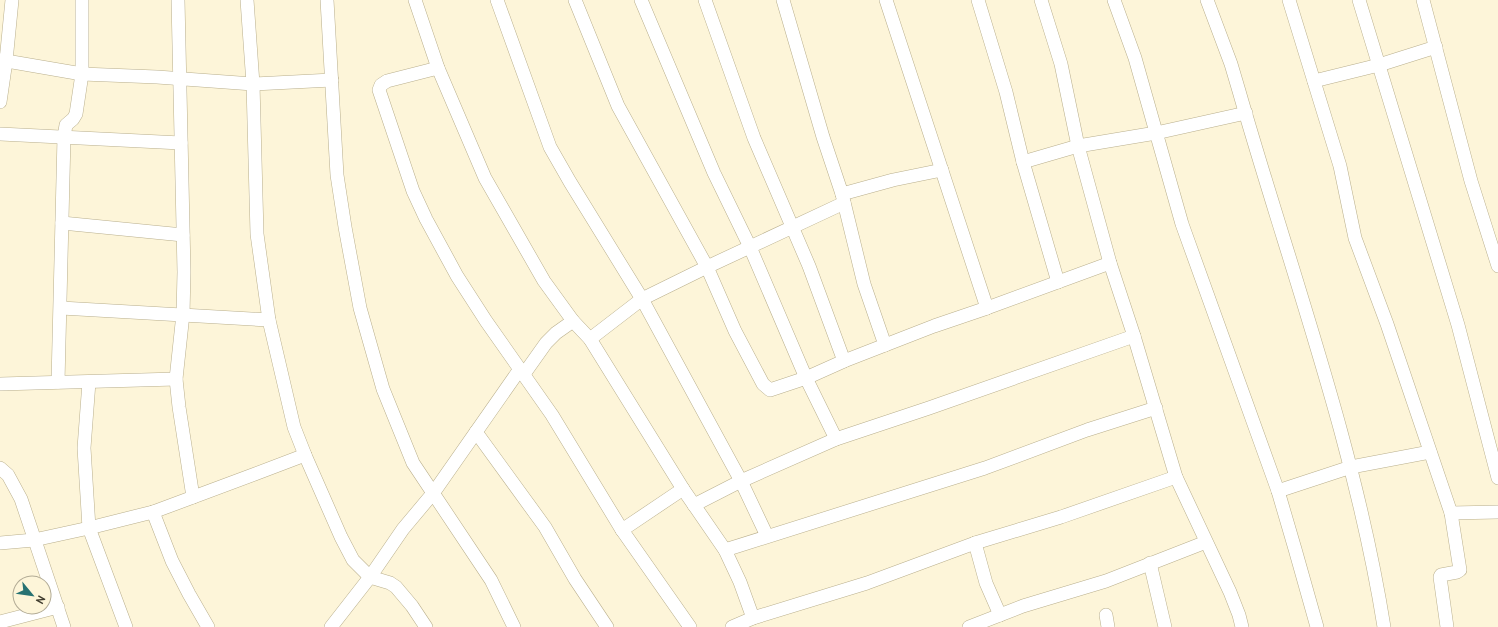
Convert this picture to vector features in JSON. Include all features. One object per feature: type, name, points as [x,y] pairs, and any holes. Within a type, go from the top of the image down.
[{"type":"street","points":[[0,102],[3,60],[12,0]]},
{"type":"street","points":[[58,382],[64,137],[66,125],[76,114],[82,74],[82,0]]},
{"type":"street","points":[[178,0],[184,272],[183,314],[176,379],[193,496]]},
{"type":"street","points":[[247,0],[253,84],[257,234],[269,320],[294,427],[341,537],[353,560],[370,577],[390,583],[396,587],[412,606],[426,627]]},
{"type":"street","points":[[327,0],[337,175],[360,308],[383,389],[413,463],[434,492],[491,580],[514,627]]},
{"type":"street","points":[[415,0],[438,68],[485,178],[544,281],[573,321],[590,339],[683,489],[725,550],[740,582],[753,618]]},
{"type":"street","points":[[497,0],[550,147],[642,299],[741,482],[767,536]]},
{"type":"street","points":[[575,0],[618,106],[707,267],[735,331],[766,388],[770,390],[806,378],[844,361],[934,326],[1110,263]]},
{"type":"street","points":[[641,0],[714,173],[750,247],[806,378],[836,439]]},
{"type":"street","points":[[705,0],[754,138],[793,226],[844,361]]},
{"type":"street","points":[[783,0],[823,137],[843,199],[864,284],[885,345]]},
{"type":"street","points":[[886,0],[987,308]]},
{"type":"street","points":[[978,0],[1006,92],[1023,162],[1058,282]]},
{"type":"street","points":[[1041,0],[1061,64],[1078,146],[1110,263],[1134,336],[1176,477],[1230,592],[1240,615],[1242,627]]},
{"type":"street","points":[[1114,0],[1135,58],[1182,224],[1278,491],[1317,627]]},
{"type":"street","points":[[1207,0],[1231,64],[1301,291],[1351,467],[1375,572],[1384,627]]},
{"type":"street","points":[[1289,0],[1340,166],[1355,238],[1451,513],[1460,570],[1441,575],[1440,577],[1447,627]]},
{"type":"street","points":[[1359,0],[1458,326],[1498,478]]},
{"type":"street","points":[[1423,0],[1471,181],[1498,266]]},
{"type":"street","points":[[1314,80],[1379,65],[1436,47]]},
{"type":"street","points":[[3,60],[82,74],[180,78],[253,84],[332,80]]},
{"type":"street","points":[[438,68],[386,81],[381,85],[379,90],[413,191],[426,219],[462,283],[486,321],[552,415],[622,530],[690,627]]},
{"type":"street","points":[[1023,162],[1078,146],[1156,133],[1246,113]]},
{"type":"street","points":[[0,134],[181,143]]},
{"type":"street","points":[[1140,136],[1160,148]]},
{"type":"street","points":[[590,339],[642,299],[793,226],[843,199],[893,180],[942,170]]},
{"type":"street","points":[[62,223],[183,235]]},
{"type":"street","points":[[61,308],[269,320]]},
{"type":"street","points":[[331,627],[370,577],[403,529],[434,492],[476,432],[522,372],[556,333],[573,321]]},
{"type":"street","points":[[694,506],[741,482],[836,439],[1134,336]]},
{"type":"street","points":[[0,384],[176,379]]},
{"type":"street","points":[[89,382],[84,448],[89,528],[126,627]]},
{"type":"street","points":[[725,550],[985,468],[1086,430],[1156,408]]},
{"type":"street","points":[[476,432],[545,527],[575,579],[607,627]]},
{"type":"street","points":[[1278,491],[1351,467],[1430,452]]},
{"type":"street","points":[[0,544],[34,540],[154,512],[305,455]]},
{"type":"street","points":[[0,468],[8,474],[21,500],[64,627]]},
{"type":"street","points":[[732,627],[753,618],[867,583],[975,543],[1061,517],[1176,477]]},
{"type":"street","points":[[622,530],[683,489]]},
{"type":"street","points":[[154,512],[172,561],[208,627]]},
{"type":"street","points":[[1451,513],[1498,512]]},
{"type":"street","points":[[969,627],[1023,606],[1106,581],[1206,542]]},
{"type":"street","points":[[975,543],[986,583],[1000,615]]},
{"type":"street","points":[[1150,563],[1165,627]]},
{"type":"street","points":[[1,624],[58,607]]}]
